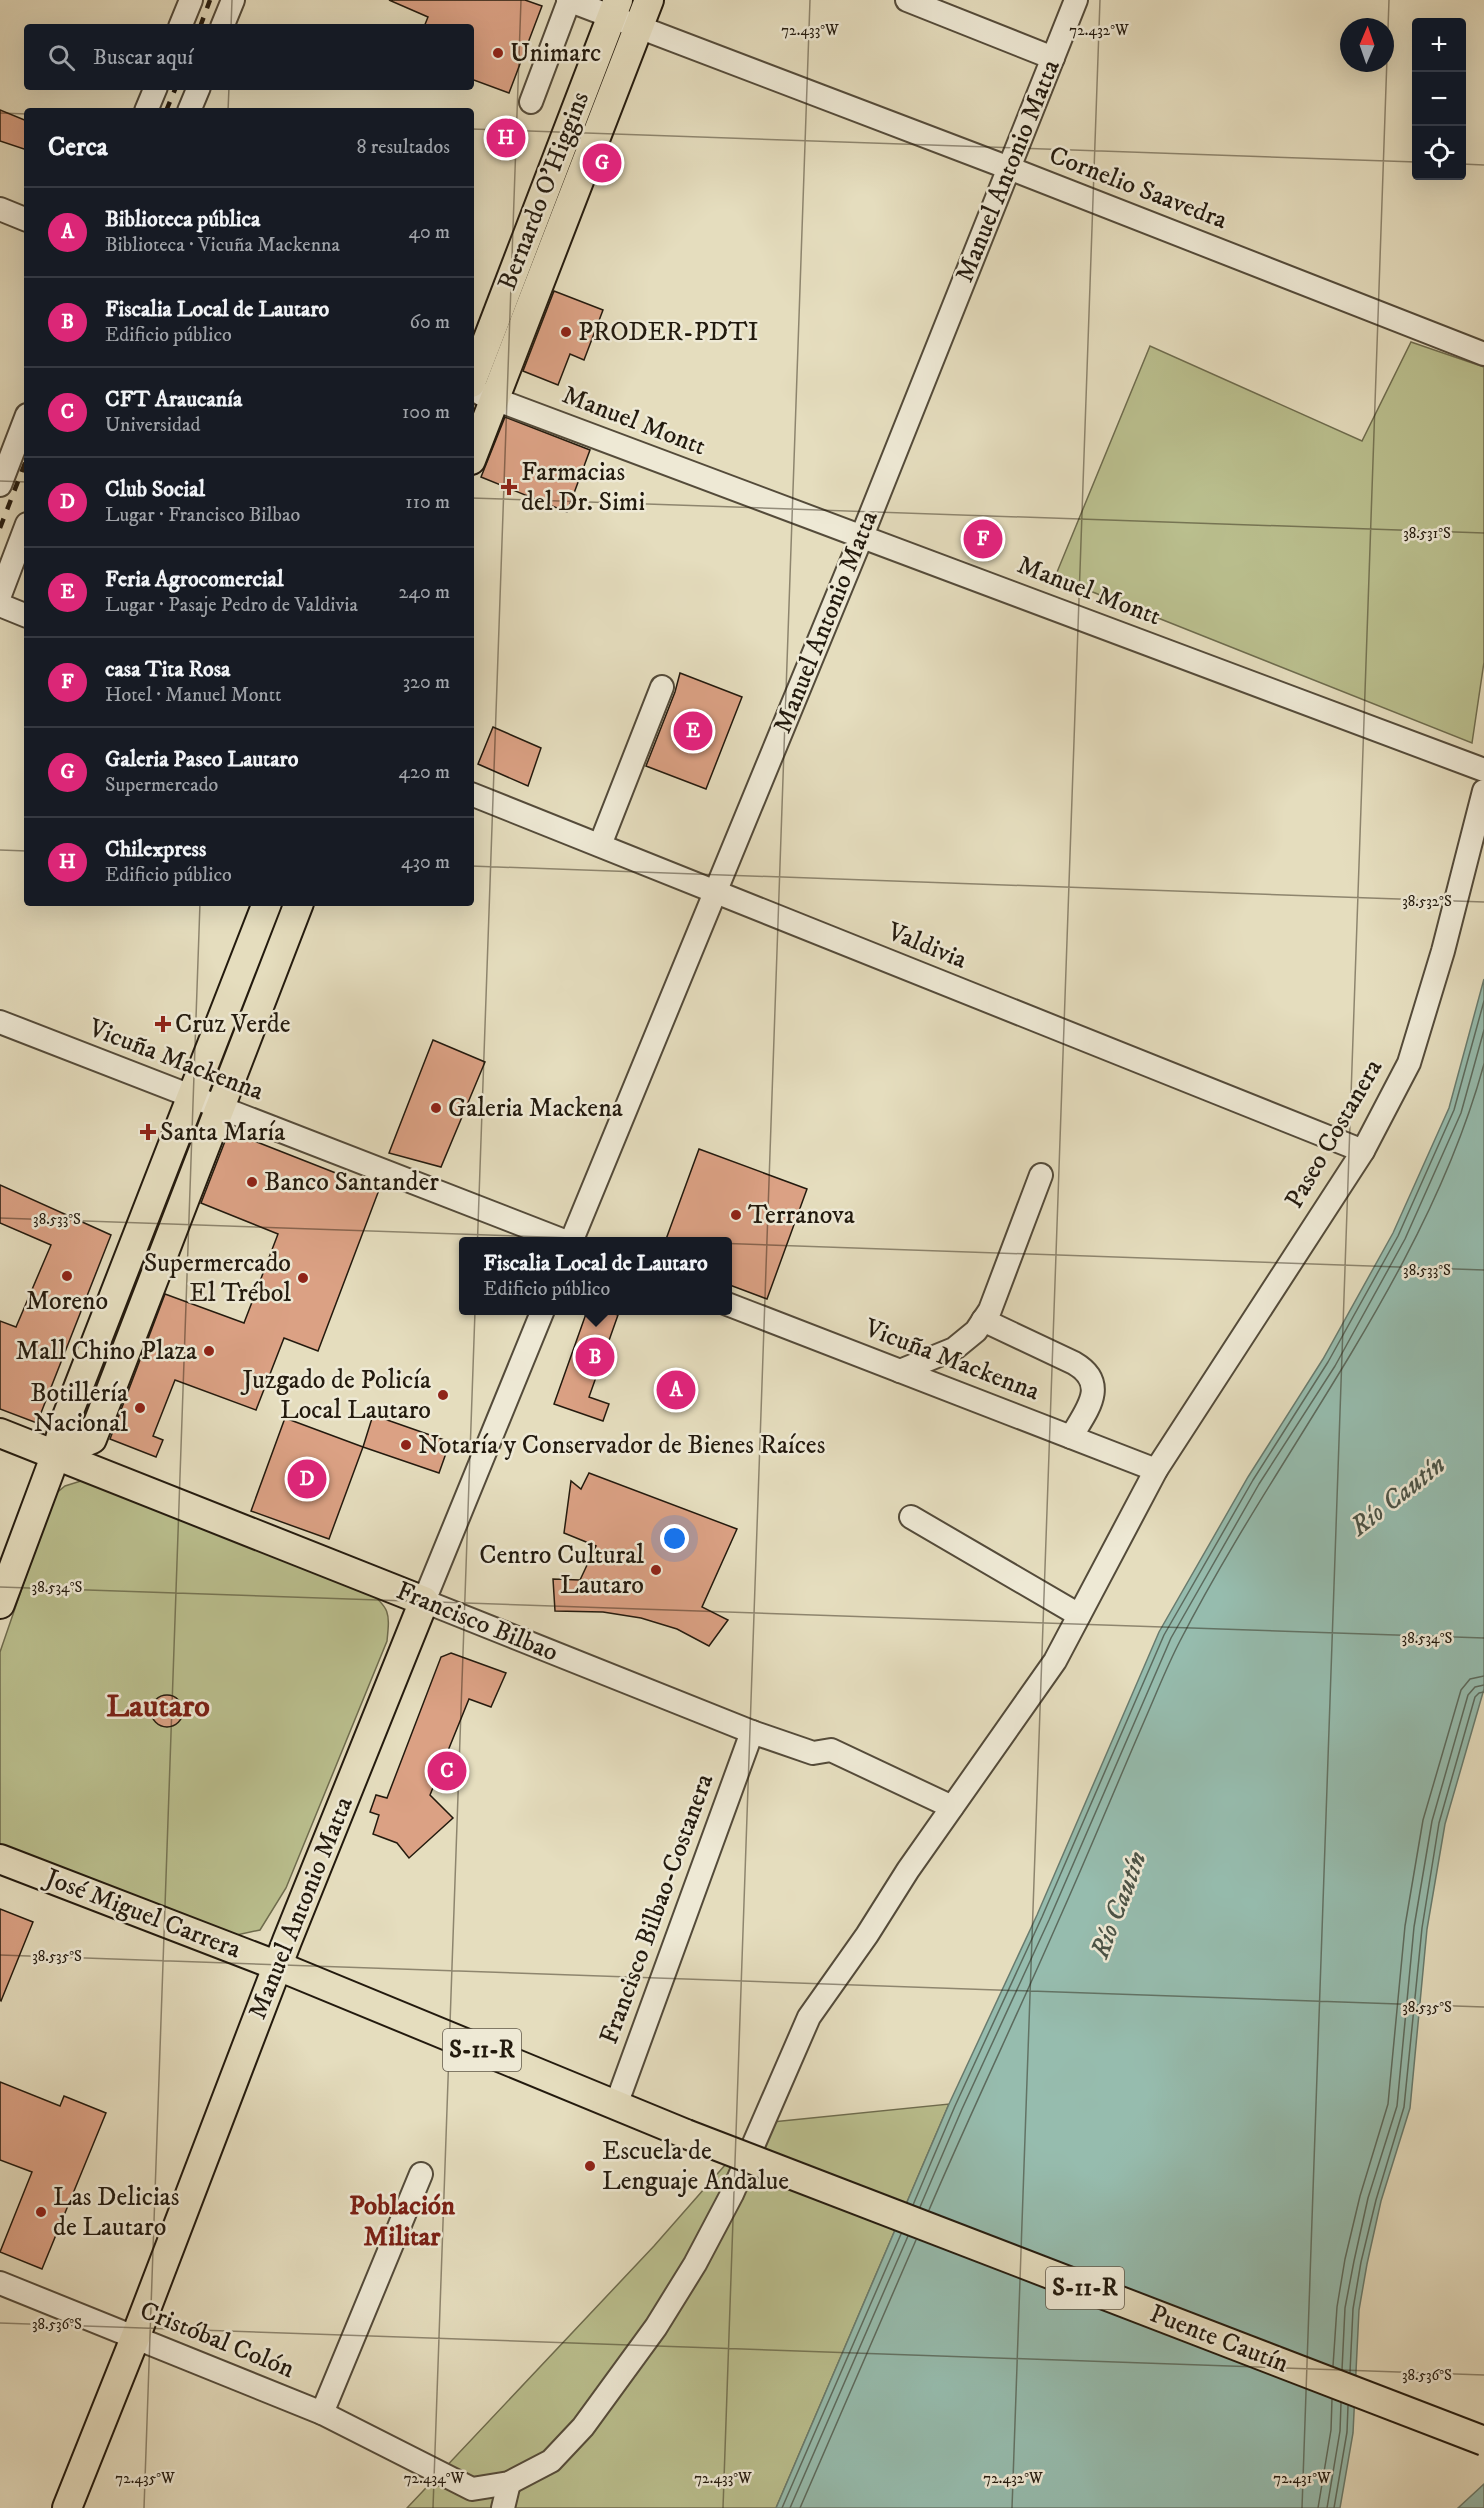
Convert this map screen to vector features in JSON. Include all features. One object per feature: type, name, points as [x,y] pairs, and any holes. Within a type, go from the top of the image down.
[{"type":"main road","name":"Bernardo O'Higgins","points":[[474,444],[483,394],[649,0]]},
{"type":"main road","name":"Bernardo O'Higgins","points":[[474,375],[615,8]]},
{"type":"main road","points":[[0,1604],[56,1454],[64,1424],[266,906]]},
{"type":"main road","points":[[56,1454],[92,1439],[298,906]]},
{"type":"main road","name":"Francisco Bilbao","points":[[0,1433],[424,1601]]},
{"type":"main road","name":"Manuel Antonio Matta","points":[[67,2508],[278,1966],[424,1601]]},
{"type":"main road","name":"José Miguel Carrera","points":[[0,1859],[278,1966],[686,2134]]},
{"type":"main road","name":"Puente Cautín","points":[[686,2134],[1484,2441]]},
{"type":"street","points":[[181,24],[191,0]]},
{"type":"street","points":[[223,24],[233,0]]},
{"type":"street","points":[[531,102],[568,0]]},
{"type":"street","name":"Cornelio Saavedra","points":[[568,0],[615,8],[638,27],[1009,168],[1484,354]]},
{"type":"street","points":[[907,0],[1053,58]]},
{"type":"street","name":"Manuel Antonio Matta","points":[[571,1237],[862,536],[1076,0]]},
{"type":"street","points":[[147,108],[155,90]]},
{"type":"street","points":[[190,108],[198,90]]},
{"type":"street","points":[[0,209],[24,219]]},
{"type":"street","name":"Manuel Montt","points":[[483,394],[1484,770]]},
{"type":"street","points":[[0,485],[24,423]]},
{"type":"street","points":[[0,595],[24,532]]},
{"type":"street","points":[[0,605],[24,615]]},
{"type":"street","points":[[600,845],[662,687]]},
{"type":"street","name":"Paseo Costanera","points":[[952,1807],[1055,1661],[1156,1470],[1363,1151],[1409,1062],[1443,951],[1484,791]]},
{"type":"street","name":"Valdivia","points":[[474,795],[1363,1151]]},
{"type":"street","name":"Vicuña Mackenna","points":[[0,1022],[556,1237]]},
{"type":"street","points":[[900,1371],[954,1349],[976,1331],[994,1299],[1041,1175]]},
{"type":"street","name":"Vicuña Mackenna","points":[[732,1306],[1156,1470]]},
{"type":"street","name":"Manuel Antonio Matta","points":[[424,1601],[541,1315]]},
{"type":"street","points":[[983,1320],[1074,1363],[1086,1372],[1093,1385],[1093,1401],[1071,1437]]},
{"type":"street","points":[[911,1517],[1079,1615]]},
{"type":"street","name":"Francisco Bilbao","points":[[424,1601],[752,1732],[813,1753],[831,1750],[952,1807]]},
{"type":"street","name":"Francisco Bilbao-Costanera","points":[[616,2106],[752,1732]]},
{"type":"street","name":"Cristóbal Colón","points":[[0,2283],[322,2413],[472,2489],[509,2483],[551,2461],[583,2427],[656,2327],[695,2264],[732,2194],[809,2017],[952,1807]]},
{"type":"street","points":[[322,2413],[421,2174]]},
{"type":"street","points":[[503,2508],[509,2483]]},
{"type":"shaded area","points":[[1411,342],[1484,367],[1484,662],[1472,743],[1055,577],[1150,346],[1362,441]]},
{"type":"shaded area","points":[[84,1480],[366,1589],[380,1601],[387,1611],[387,1641],[286,1888],[260,1930],[232,1936],[206,1930],[0,1845],[0,1652],[54,1495],[65,1486]]},
{"type":"shaded area","points":[[949,2104],[776,2508],[407,2508],[654,2246],[762,2123]]},
{"type":"water","name":"Río Cautín","points":[[1484,979],[1484,1689],[1445,1824],[1427,1929],[1410,2108],[1381,2201],[1367,2264],[1359,2310],[1353,2433],[1340,2508],[776,2508],[949,2104],[1037,1915],[1159,1632],[1248,1477],[1323,1359],[1393,1233],[1449,1108]]},
{"type":"water","points":[[1484,2484],[1484,2508],[1458,2508]]},
{"type":"building","name":"Unimarc","points":[[389,0],[525,0],[542,6],[509,93],[474,80],[474,24],[425,24],[428,17]]},
{"type":"building","points":[[0,110],[24,120],[24,149],[0,141]]},
{"type":"building","name":"PRODER-PDTI","points":[[554,291],[603,310],[584,360],[570,354],[558,385],[523,371]]},
{"type":"building","points":[[505,417],[590,450],[567,512],[481,477]]},
{"type":"building","points":[[680,673],[742,697],[706,789],[646,766],[675,692]]},
{"type":"building","points":[[493,727],[541,748],[528,786],[478,764]]},
{"type":"building","name":"Galeria Mackena","points":[[433,1040],[485,1062],[441,1167],[389,1153]]},
{"type":"building","points":[[229,1131],[379,1190],[318,1351],[284,1338],[256,1410],[175,1380],[153,1436],[163,1440],[156,1457],[110,1439],[165,1294],[244,1323],[278,1234],[201,1203]]},
{"type":"building","name":"Terranova","points":[[699,1149],[807,1189],[767,1299],[732,1286],[732,1237],[667,1237]]},
{"type":"building","points":[[0,1185],[111,1235],[37,1423],[0,1409],[0,1321],[16,1327],[51,1245],[0,1223]]},
{"type":"building","points":[[586,1315],[618,1315],[589,1397],[609,1404],[603,1421],[554,1404]]},
{"type":"building","name":"Notaría y Conservador de Bienes Raíces","points":[[373,1415],[450,1442],[439,1473],[363,1447]]},
{"type":"building","points":[[285,1418],[363,1447],[329,1539],[251,1511]]},
{"type":"building","points":[[589,1473],[737,1529],[702,1607],[728,1620],[709,1646],[677,1629],[641,1618],[603,1612],[555,1611],[553,1579],[580,1580],[596,1546],[564,1533],[571,1481],[581,1489]]},
{"type":"building","points":[[451,1653],[506,1673],[491,1707],[469,1699],[430,1795],[453,1818],[409,1858],[397,1843],[373,1834],[379,1815],[370,1812],[376,1795],[387,1798],[441,1657]]},
{"type":"building","points":[[167,1695],[178,1700],[183,1711],[178,1722],[167,1727],[156,1722],[151,1711],[156,1700]]},
{"type":"building","points":[[0,1909],[33,1922],[1,2001],[0,2000]]},
{"type":"building","name":"Las Delicias de Lautaro","points":[[0,2082],[60,2106],[64,2096],[106,2113],[42,2269],[0,2252],[32,2172],[0,2160]]},
{"type":"railway","points":[[201,24],[210,0]]},
{"type":"railway","points":[[167,108],[175,90]]},
{"type":"railway","points":[[0,528],[24,466]]},
{"type":"place","name":"Unimarc","points":[[498,53]]},
{"type":"place","name":"Chilexpress","points":[[506,138]]},
{"type":"place","name":"Galeria Paseo Lautaro","points":[[602,163]]},
{"type":"place","name":"PRODER-PDTI","points":[[566,332]]},
{"type":"place","name":"Farmacias del Dr. Simi","points":[[509,487]]},
{"type":"place","name":"casa Tita Rosa","points":[[983,539]]},
{"type":"place","name":"Feria Agrocomercial","points":[[693,731]]},
{"type":"place","name":"Cruz Verde","points":[[163,1024]]},
{"type":"place","name":"Galeria Mackena","points":[[436,1108]]},
{"type":"place","name":"Santa María","points":[[148,1132]]},
{"type":"place","name":"Banco Santander","points":[[252,1182]]},
{"type":"place","name":"Terranova","points":[[736,1215]]},
{"type":"place","name":"Moreno","points":[[67,1276]]},
{"type":"place","name":"Supermercado El Trébol","points":[[303,1278]]},
{"type":"place","name":"Mall Chino Plaza","points":[[209,1351]]},
{"type":"place","name":"Fiscalia Local de Lautaro","points":[[595,1357]]},
{"type":"place","name":"Biblioteca pública","points":[[676,1390]]},
{"type":"place","name":"Juzgado de Policía Local Lautaro","points":[[443,1395]]},
{"type":"place","name":"Botillería Nacional","points":[[140,1408]]},
{"type":"place","name":"Notaría y Conservador de Bienes Raíces","points":[[406,1445]]},
{"type":"place","name":"Club Social","points":[[307,1479]]},
{"type":"place","name":"Centro Cultural Lautaro","points":[[656,1570]]},
{"type":"place","name":"CFT Araucanía","points":[[447,1771]]},
{"type":"place","name":"Escuela de Lenguaje Andalue","points":[[590,2166]]},
{"type":"place","name":"Las Delicias de Lautaro","points":[[41,2212]]},
{"type":"district","name":"Lautaro","points":[[158,1707]]},
{"type":"district","name":"Población Militar","points":[[402,2222]]}]
